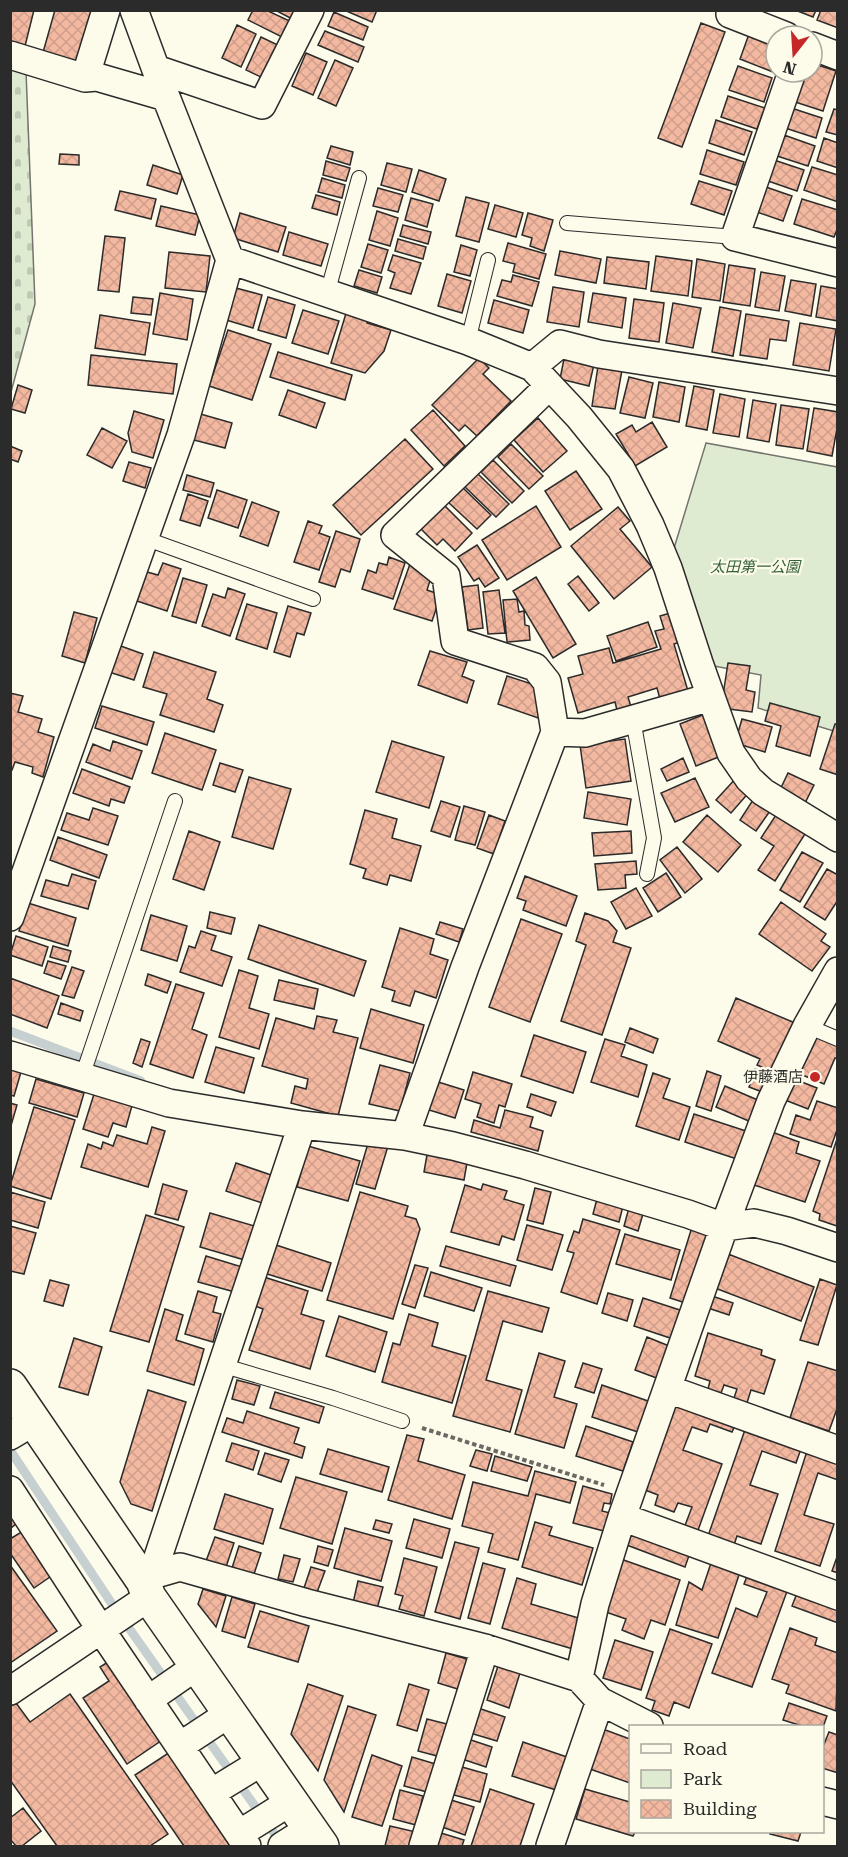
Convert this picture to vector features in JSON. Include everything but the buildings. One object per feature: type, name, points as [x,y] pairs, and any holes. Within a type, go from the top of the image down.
[{"type":"street","points":[[85,78],[106,10]]},
{"type":"street","points":[[10,917],[181,435],[230,260],[166,97],[135,10]]},
{"type":"street","points":[[156,69],[262,105],[310,10]]},
{"type":"street","points":[[729,14],[764,28]]},
{"type":"street","points":[[10,55],[85,78],[97,77],[166,97]]},
{"type":"street","points":[[788,84],[735,237],[837,263]]},
{"type":"street","points":[[230,260],[468,341],[540,376],[579,417],[621,469],[650,525],[668,568],[731,753],[749,779],[763,792],[837,838]]},
{"type":"street","points":[[405,1136],[465,967],[555,732],[547,682],[536,667],[455,641],[446,576],[395,535],[540,376],[560,344],[599,354],[837,391]]},
{"type":"street","points":[[555,732],[585,733],[711,697]]},
{"type":"street","points":[[579,1678],[595,1604],[625,1505],[724,1227],[771,1101],[807,1026],[837,971]]},
{"type":"street","points":[[10,1055],[86,1065],[169,1103],[302,1125],[405,1136],[453,1146],[525,1165],[724,1227],[754,1223],[788,1231],[837,1248]]},
{"type":"street","points":[[143,1591],[302,1125]]},
{"type":"street","points":[[11,1389],[20,1431],[143,1591],[188,1673],[281,1808],[301,1841]]},
{"type":"street","points":[[668,1389],[837,1450]]},
{"type":"street","points":[[10,1490],[101,1630],[243,1840],[281,1808]]},
{"type":"street","points":[[625,1505],[837,1596]]},
{"type":"street","points":[[10,1691],[101,1630],[143,1591],[180,1567],[307,1603],[485,1648],[579,1678],[600,1701],[647,1725]]},
{"type":"street","points":[[423,1846],[485,1648]]},
{"type":"street","points":[[148,1700],[188,1673]]},
{"type":"street","points":[[550,1846],[600,1701]]},
{"type":"street","points":[[180,1746],[220,1719]]},
{"type":"street","points":[[212,1793],[253,1767]]},
{"type":"lane","points":[[327,294],[359,178]]},
{"type":"lane","points":[[567,223],[735,237]]},
{"type":"lane","points":[[468,341],[488,260]]},
{"type":"lane","points":[[144,538],[313,599]]},
{"type":"lane","points":[[633,719],[654,838],[647,874]]},
{"type":"lane","points":[[86,1065],[175,801]]},
{"type":"lane","points":[[807,1026],[837,1039]]},
{"type":"lane","points":[[221,1365],[402,1421]]},
{"type":"path","points":[[402,1421],[625,1505]]},
{"type":"green space","points":[[11,64],[26,71],[35,304],[11,392]]},
{"type":"green space","name":"太田第一公園","points":[[706,443],[837,467],[837,732],[758,708],[761,675],[699,663],[668,568]]},
{"type":"waterway","points":[[10,1031],[141,1081]]},
{"type":"waterway","points":[[10,1450],[114,1607],[281,1843]]},
{"type":"place","name":"伊藤酒店","points":[[815,1077]]}]
